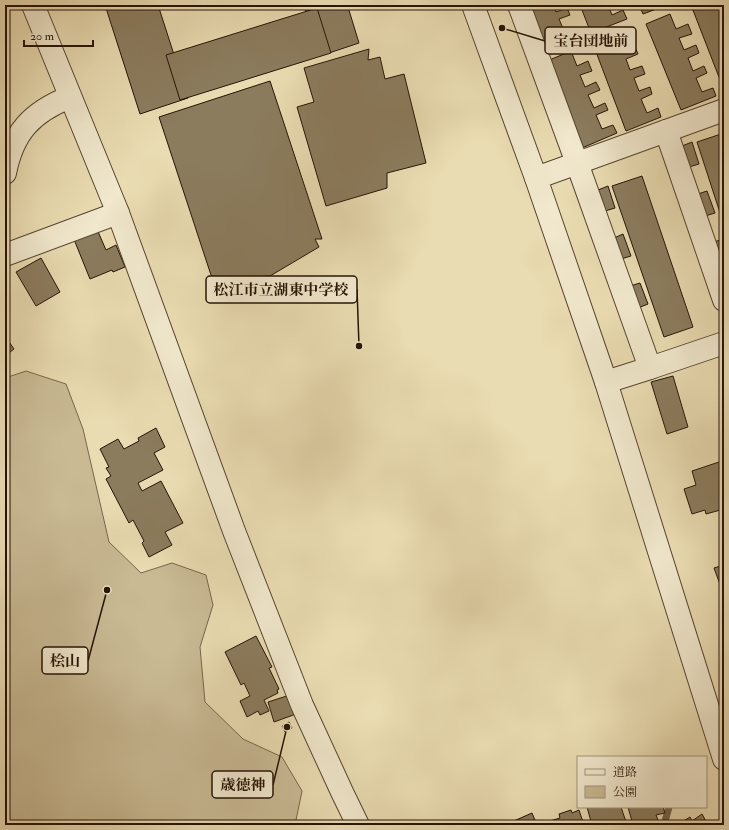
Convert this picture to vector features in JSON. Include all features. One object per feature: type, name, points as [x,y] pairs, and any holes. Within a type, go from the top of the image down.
[{"type":"street","points":[[33,5],[118,213],[234,531],[294,684],[358,825]]},
{"type":"street","points":[[473,5],[536,178],[606,382],[719,728],[724,759]]},
{"type":"street","points":[[519,5],[650,368]]},
{"type":"street","points":[[5,173],[14,143],[22,131],[35,116],[51,104],[70,97]]},
{"type":"street","points":[[536,178],[724,110]]},
{"type":"street","points":[[666,131],[724,300]]},
{"type":"street","points":[[5,255],[118,213]]},
{"type":"street","points":[[606,382],[724,343]]},
{"type":"green space","points":[[26,371],[66,384],[83,429],[109,542],[141,573],[172,563],[206,575],[213,605],[200,647],[205,702],[243,739],[282,757],[302,791],[295,825],[5,825],[5,378]]},
{"type":"building","points":[[105,5],[158,5],[188,98],[140,114]]},
{"type":"building","points":[[304,5],[355,5],[348,7],[359,43],[320,56]]},
{"type":"building","points":[[525,5],[554,5],[556,12],[567,8],[570,15],[559,19],[565,33],[576,29],[579,38],[544,52]]},
{"type":"building","points":[[580,5],[608,5],[612,15],[623,10],[627,19],[591,33]]},
{"type":"building","points":[[639,5],[667,5],[643,14]]},
{"type":"building","points":[[691,5],[719,5],[722,13],[724,12],[724,90]]},
{"type":"building","points":[[317,8],[331,53],[180,100],[166,55]]},
{"type":"building","points":[[670,14],[676,29],[688,24],[692,34],[679,38],[684,50],[696,45],[699,53],[688,58],[693,71],[704,66],[707,73],[696,78],[702,92],[713,88],[716,96],[681,110],[646,24]]},
{"type":"building","points":[[617,34],[622,49],[634,45],[638,54],[626,59],[630,70],[642,66],[645,74],[634,78],[639,91],[650,87],[652,94],[641,99],[647,113],[658,108],[661,117],[626,131],[593,44]]},
{"type":"building","points":[[369,49],[368,60],[380,57],[385,79],[404,74],[426,163],[387,173],[387,188],[326,206],[297,107],[314,102],[304,68]]},
{"type":"building","points":[[571,51],[577,66],[588,61],[592,71],[580,75],[585,87],[596,82],[600,90],[588,95],[594,108],[605,103],[608,110],[596,115],[602,129],[613,125],[617,133],[582,148],[547,61]]},
{"type":"building","points":[[270,81],[322,239],[315,239],[319,247],[270,276],[215,280],[211,275],[159,117]]},
{"type":"building","points":[[724,133],[724,225],[697,142]]},
{"type":"building","points":[[692,142],[699,164],[689,167],[682,146]]},
{"type":"building","points":[[642,176],[693,327],[664,337],[612,186]]},
{"type":"building","points":[[608,186],[615,208],[605,211],[598,190]]},
{"type":"building","points":[[707,191],[715,213],[705,216],[698,194]]},
{"type":"building","points":[[96,227],[106,250],[116,245],[125,267],[113,272],[112,270],[90,279],[73,237]]},
{"type":"building","points":[[623,234],[631,256],[621,259],[614,238]]},
{"type":"building","points":[[723,239],[724,263],[721,264],[714,242]]},
{"type":"building","points":[[41,258],[60,292],[36,306],[16,272]]},
{"type":"building","points":[[640,283],[648,304],[638,308],[630,286]]},
{"type":"building","points":[[5,336],[14,349],[5,356]]},
{"type":"building","points":[[673,376],[688,427],[667,434],[651,382]]},
{"type":"building","points":[[156,428],[165,447],[154,453],[163,470],[138,483],[142,491],[161,481],[183,523],[165,532],[172,545],[149,557],[142,543],[144,541],[133,520],[129,523],[106,479],[111,476],[106,468],[109,467],[100,449],[118,439],[124,449],[139,441],[138,438]]},
{"type":"building","points":[[722,461],[724,468],[724,509],[706,514],[705,510],[692,514],[684,489],[696,485],[692,471]]},
{"type":"building","points":[[724,565],[724,595],[714,568]]},
{"type":"building","points":[[256,636],[272,667],[269,668],[279,689],[277,690],[278,693],[264,700],[269,711],[260,715],[258,711],[247,717],[240,701],[250,696],[244,683],[241,685],[225,652]]},
{"type":"building","points":[[290,695],[296,714],[274,722],[268,702]]},
{"type":"building","points":[[289,722],[292,728],[285,732],[282,726]]},
{"type":"building","points":[[587,808],[621,808],[626,822],[621,825],[592,825]]},
{"type":"building","points":[[628,808],[663,808],[665,813],[656,815],[658,820],[654,821],[655,825],[633,825]]},
{"type":"building","points":[[571,810],[572,813],[579,810],[584,825],[551,825],[550,821],[560,818],[559,814]]},
{"type":"building","points":[[532,813],[537,825],[507,824]]},
{"type":"building","points":[[702,814],[708,825],[677,825],[690,817],[692,821]]},
{"type":"waterway","points":[[664,825],[669,808]]},
{"type":"place","name":"宝台団地前","points":[[502,28]]},
{"type":"place","name":"松江市立湖東中学校","points":[[359,346]]},
{"type":"place","name":"桧山","points":[[107,590]]},
{"type":"place","name":"歳徳神","points":[[287,727]]}]
